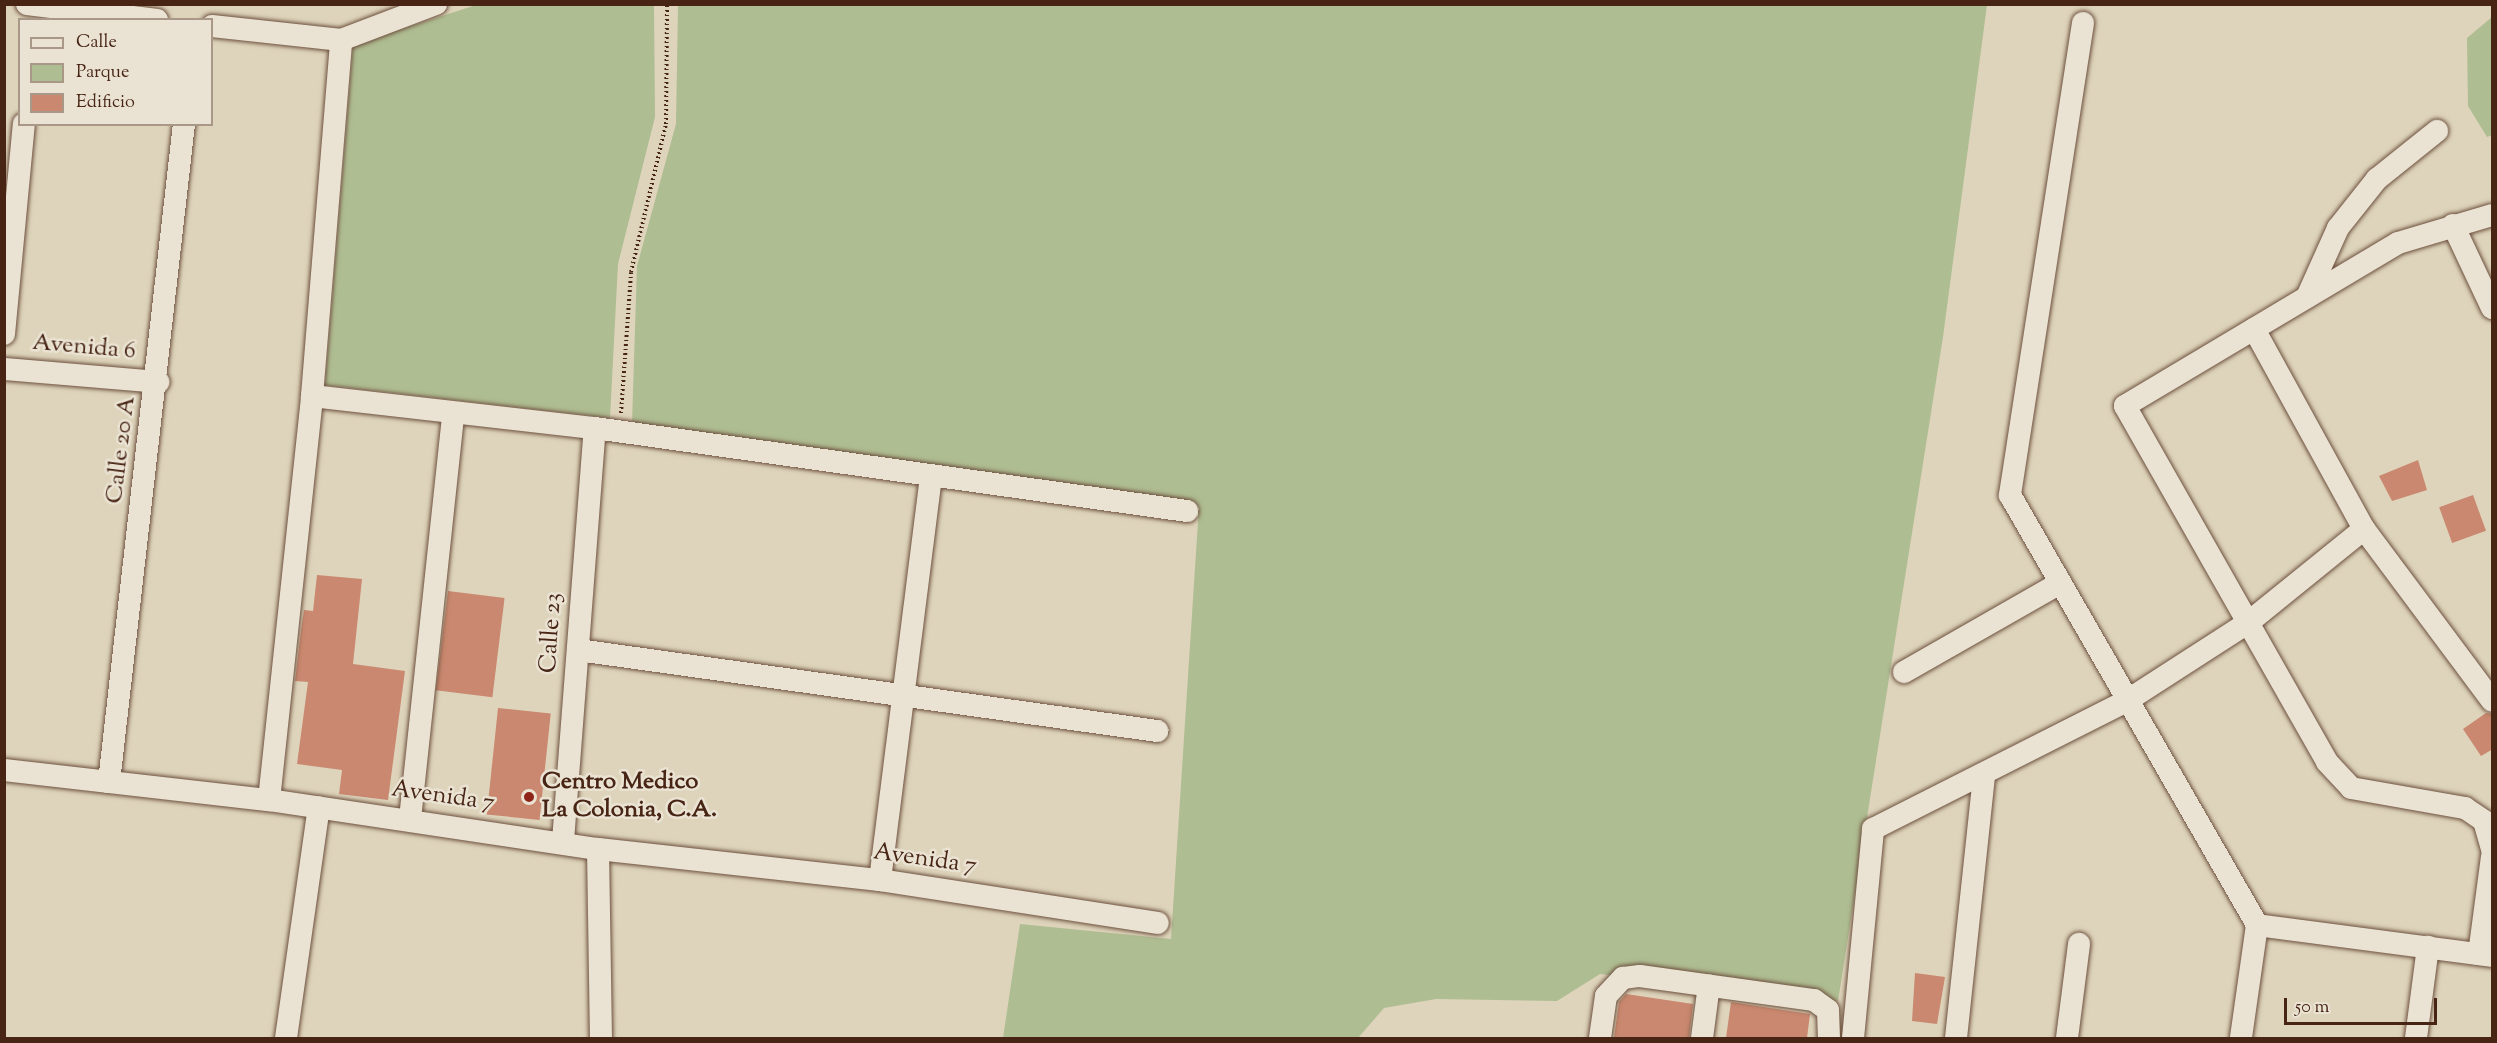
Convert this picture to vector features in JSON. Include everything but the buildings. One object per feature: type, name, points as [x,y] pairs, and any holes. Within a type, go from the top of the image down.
[{"type":"street","points":[[213,26],[341,40],[436,4]]},
{"type":"street","points":[[32,10],[132,18]]},
{"type":"street","points":[[2083,23],[2010,495],[2257,925],[2241,1038]]},
{"type":"street","points":[[268,800],[312,396],[341,40]]},
{"type":"street","points":[[4,334],[24,126]]},
{"type":"street","name":"Calle 20 A","points":[[109,782],[158,382],[184,126]]},
{"type":"street","points":[[2307,297],[2338,228],[2377,179],[2437,131]]},
{"type":"street","points":[[2493,215],[2398,243],[2125,406],[2327,762],[2351,788],[2465,808],[2484,821],[2493,849]]},
{"type":"street","points":[[2453,225],[2493,308]]},
{"type":"street","points":[[2254,329],[2364,529],[2493,701]]},
{"type":"street","name":"Avenida 6","points":[[4,369],[158,382]]},
{"type":"street","points":[[312,396],[453,414],[595,428],[931,477],[1188,511]]},
{"type":"street","points":[[410,819],[453,414]]},
{"type":"street","name":"Calle 23","points":[[563,841],[595,428]]},
{"type":"street","points":[[880,880],[931,477]]},
{"type":"street","points":[[1852,1038],[1873,829],[2128,700],[2249,622],[2364,529]]},
{"type":"street","points":[[1904,672],[2060,583]]},
{"type":"street","points":[[578,650],[903,693],[1157,731]]},
{"type":"street","name":"Avenida 7","points":[[4,770],[268,800],[563,841],[598,849],[880,880],[1158,923]]},
{"type":"street","points":[[1956,1038],[1983,774]]},
{"type":"street","points":[[286,1038],[319,807]]},
{"type":"street","points":[[598,849],[601,1038]]},
{"type":"street","points":[[2257,925],[2486,955],[2493,857]]},
{"type":"street","points":[[2067,1038],[2079,944]]},
{"type":"street","points":[[2416,1038],[2428,947]]},
{"type":"street","points":[[1600,1038],[1606,996],[1623,978],[1710,985],[1814,1000],[1828,1010],[1829,1038]]},
{"type":"street","points":[[1702,1038],[1710,985]]},
{"type":"path","points":[[619,432],[631,272],[666,124],[668,4]]},
{"type":"green space","points":[[476,5],[654,5],[655,117],[618,264],[610,418],[325,385],[353,45]]},
{"type":"green space","points":[[678,5],[1987,5],[1943,337],[1838,1001],[1600,974],[1557,1001],[1436,999],[1384,1008],[1358,1038],[1003,1038],[1020,924],[1171,939],[1199,506],[632,423],[637,266],[676,124]]},
{"type":"green space","points":[[2492,17],[2492,135],[2487,137],[2468,106],[2467,38]]},
{"type":"place","name":"Centro Medico La Colonia, C.A.","points":[[529,797]]}]
